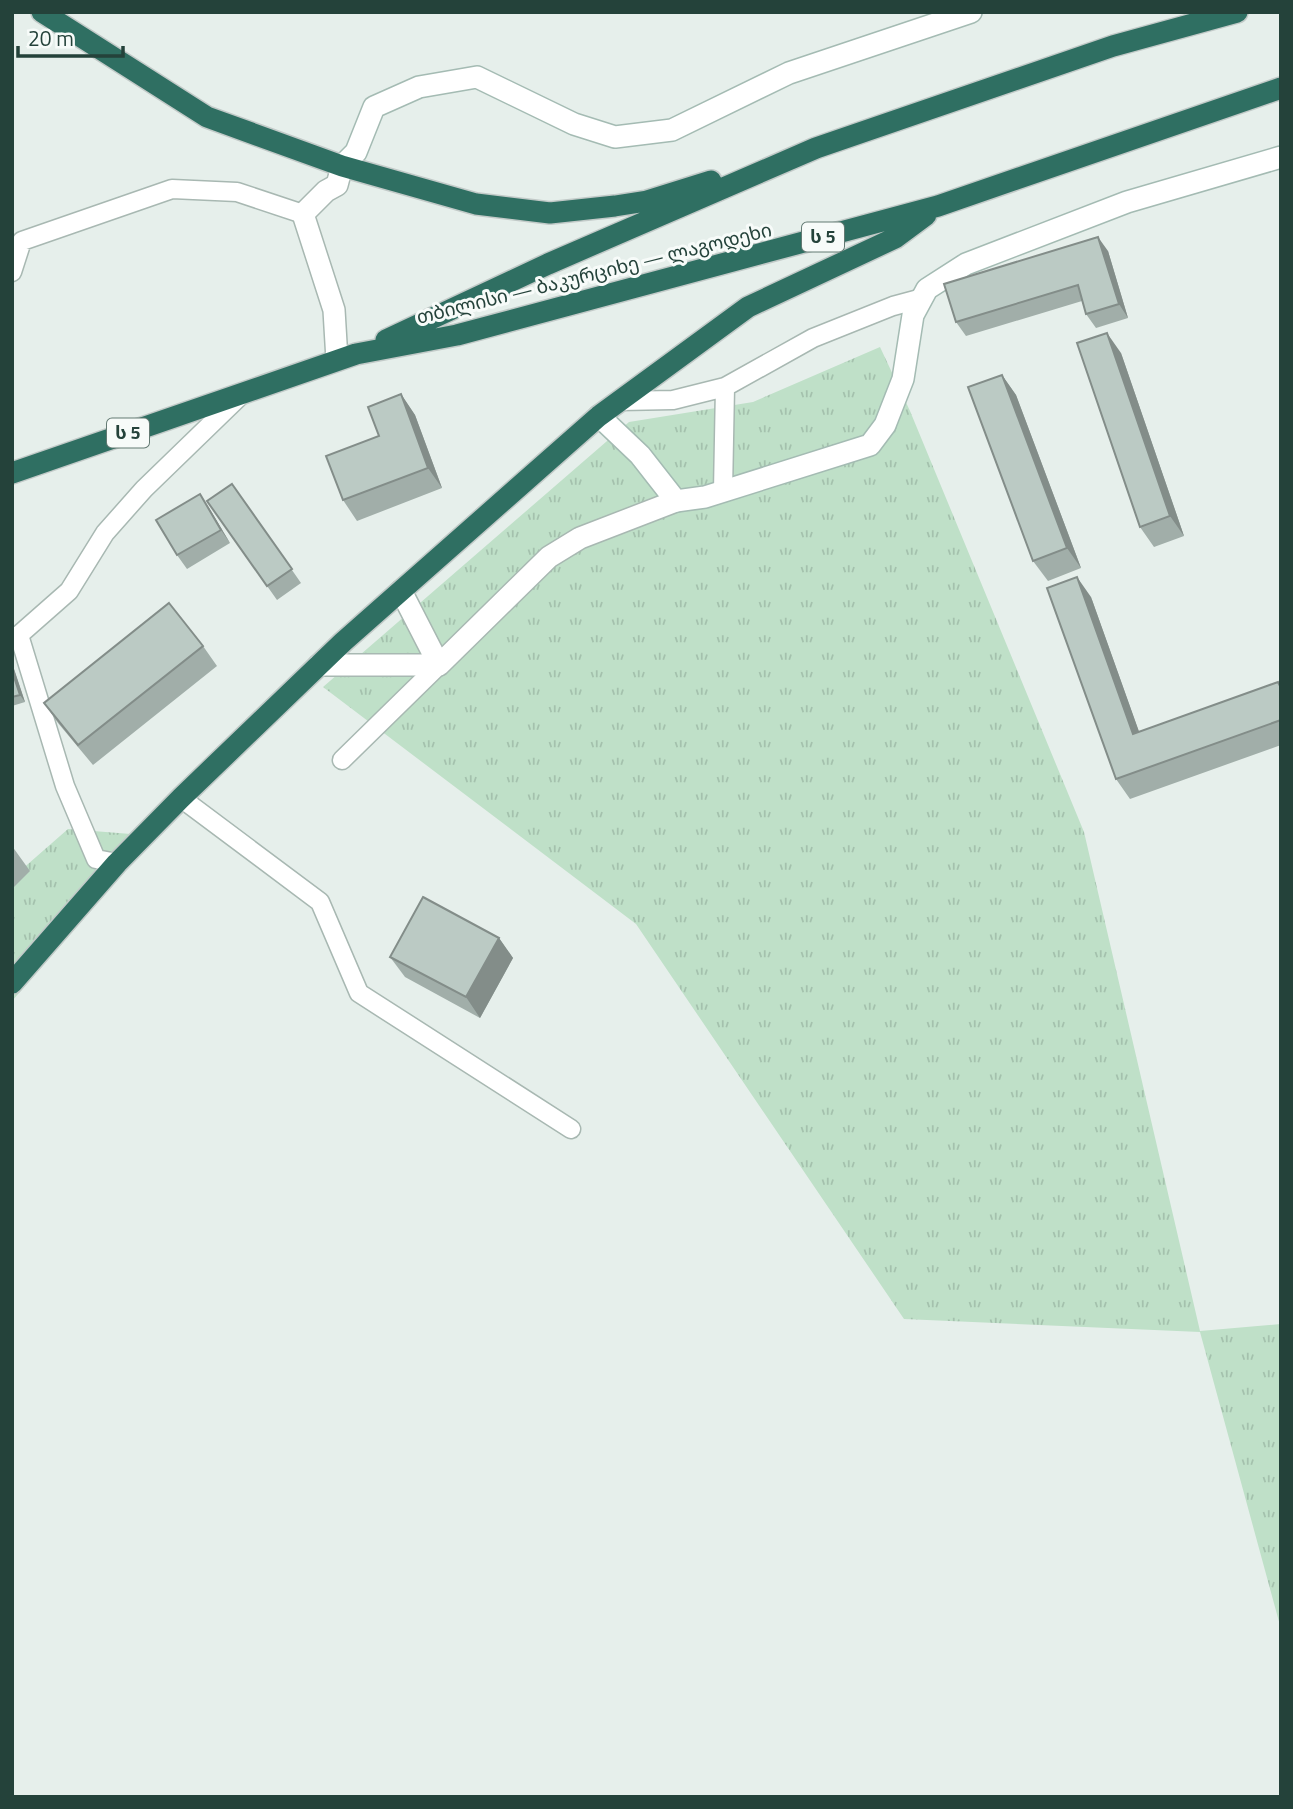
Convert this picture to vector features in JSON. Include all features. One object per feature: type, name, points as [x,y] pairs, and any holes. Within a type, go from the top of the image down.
[{"type":"highway","points":[[42,12],[207,117],[342,166],[476,204],[550,213],[647,201],[817,148]]},
{"type":"highway","name":"თბილისი — ბაკურციხე — ლაგოდეხი","points":[[12,473],[346,357],[548,264],[817,148],[1113,46],[1237,12]]},
{"type":"highway","name":"თბილისი — ბაკურციხე — ლაგოდეხი","points":[[346,357],[457,335],[938,206],[1281,88]]},
{"type":"highway","points":[[12,983],[117,863],[181,798],[319,665],[599,416],[748,307],[895,238],[938,206]]},
{"type":"street","points":[[346,357],[303,214],[326,191],[337,185],[342,166],[356,152],[374,107],[419,87],[477,77],[574,124],[615,137],[672,131],[789,73],[971,12]]},
{"type":"street","points":[[319,665],[439,665],[549,557],[580,537],[676,501],[723,491],[870,445],[886,425],[903,379],[913,315],[919,299],[927,289],[966,264],[1127,202],[1281,157]]},
{"type":"street","points":[[599,416],[640,454],[676,501]]},
{"type":"street","points":[[401,591],[439,665]]},
{"type":"lane","points":[[12,272],[22,241],[172,189],[237,192],[303,214]]},
{"type":"lane","points":[[620,401],[673,400],[725,387],[813,338],[884,309],[919,299]]},
{"type":"lane","points":[[723,491],[725,387]]},
{"type":"lane","points":[[117,863],[96,859],[65,786],[15,636],[69,591],[105,533],[144,489],[244,393]]},
{"type":"lane","points":[[342,760],[439,665]]},
{"type":"lane","points":[[181,798],[320,902],[359,993],[571,1129]]},
{"type":"green space","points":[[880,347],[910,411],[1084,832],[1200,1331],[1281,1324],[1281,1629],[1200,1332],[904,1319],[636,924],[323,687],[629,422],[753,402]]},
{"type":"green space","points":[[68,829],[156,836],[12,1001],[12,878]]},
{"type":"building","points":[[1098,237],[1119,304],[1086,314],[1078,285],[956,322],[944,284]]},
{"type":"building","points":[[1107,333],[1170,516],[1140,527],[1077,343]]},
{"type":"building","points":[[1002,375],[1067,548],[1033,561],[968,387]]},
{"type":"building","points":[[401,394],[428,468],[343,500],[326,456],[379,436],[368,407]]},
{"type":"building","points":[[232,484],[292,569],[267,586],[207,501]]},
{"type":"building","points":[[200,494],[221,530],[177,555],[156,520]]},
{"type":"building","points":[[1077,577],[1133,734],[1278,682],[1281,688],[1281,720],[1116,779],[1047,588]]},
{"type":"building","points":[[169,603],[203,646],[78,745],[44,703]]},
{"type":"building","points":[[12,671],[20,695],[12,697]]},
{"type":"building","points":[[423,897],[499,938],[466,997],[390,957]]}]
